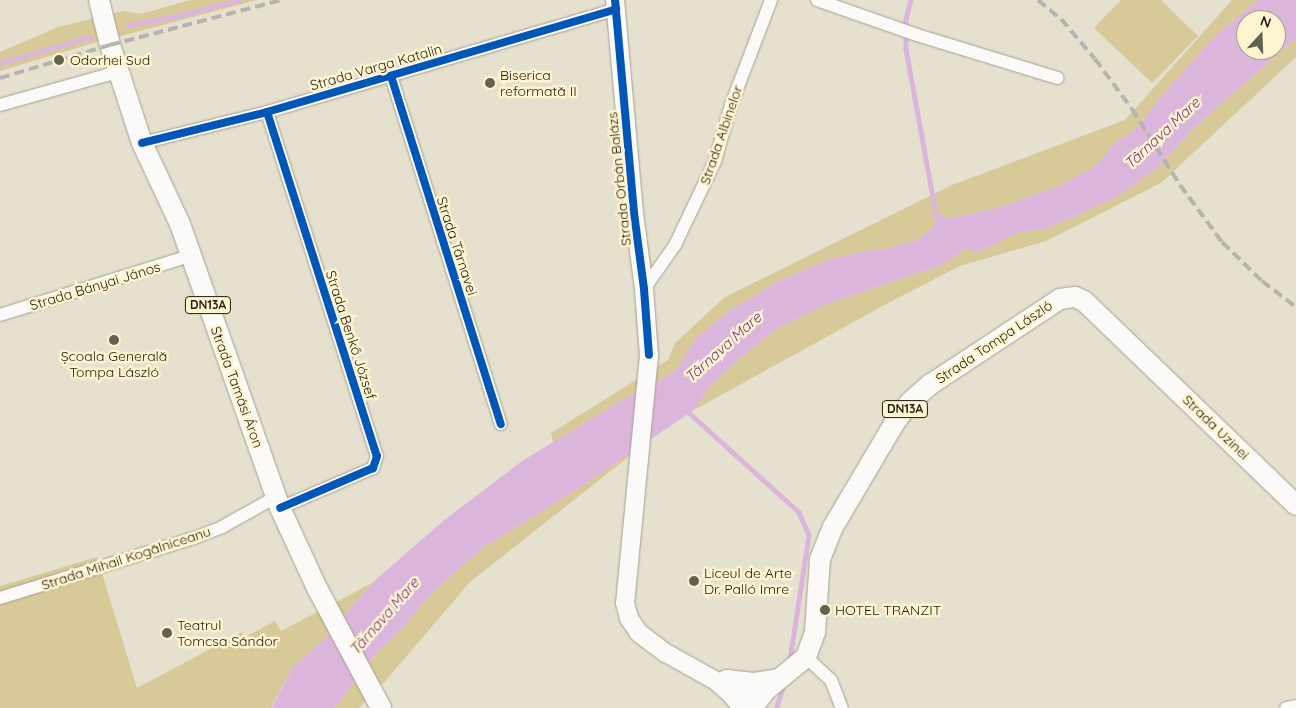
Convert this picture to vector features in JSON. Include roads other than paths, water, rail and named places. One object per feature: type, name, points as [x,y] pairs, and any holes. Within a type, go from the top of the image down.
[{"type":"main road","name":"Strada Tamási Áron","points":[[99,0],[118,70],[142,143],[180,224],[278,503],[326,606],[381,708]]},
{"type":"main road","name":"Strada Orbán Balázs","points":[[616,4],[634,213],[644,289],[649,355],[625,602],[629,618],[639,633],[666,653],[702,671]]},
{"type":"main road","name":"Strada Tompa László","points":[[790,670],[815,632],[820,559],[833,526],[880,446],[910,402],[931,384],[1060,298],[1067,296],[1084,301],[1136,348]]},
{"type":"main road","name":"Strada Uzinei","points":[[1136,348],[1296,505]]},
{"type":"main road","points":[[702,671],[729,680],[754,682],[790,670]]},
{"type":"main road","name":"DN13A","points":[[750,706],[790,670]]},
{"type":"main road","points":[[702,671],[750,706]]},
{"type":"main road","points":[[729,680],[750,706]]},
{"type":"street","name":"Strada Albinelor","points":[[644,289],[675,245],[715,161],[732,105],[771,0]]},
{"type":"street","points":[[817,0],[917,35],[1058,78]]},
{"type":"street","name":"Strada Varga Katalin","points":[[142,143],[267,112],[390,76],[616,4]]},
{"type":"street","points":[[0,106],[107,75],[118,70]]},
{"type":"street","name":"Strada Târnavei","points":[[390,76],[501,424]]},
{"type":"street","name":"Strada Benkő József","points":[[267,112],[376,456],[373,468],[278,503]]},
{"type":"street","name":"Strada Bányai János","points":[[0,315],[190,256]]},
{"type":"street","name":"Strada Mihail Kogălniceanu","points":[[0,598],[194,538],[278,503]]},
{"type":"street","points":[[790,670],[831,680],[842,708]]},
{"type":"street","points":[[1286,708],[1296,706]]},
{"type":"water","points":[[1258,0],[1296,0],[1296,38],[1286,47],[1286,10],[1246,10]]},
{"type":"water","name":"Târnava Mare","points":[[1236,18],[1236,60],[1271,60],[1195,127],[1157,168],[1117,197],[1045,229],[1023,231],[977,252],[965,249],[944,264],[827,304],[776,329],[709,387],[694,410],[570,494],[485,546],[433,592],[396,635],[377,652],[335,708],[272,708],[292,668],[325,639],[372,583],[442,522],[522,461],[619,402],[676,371],[696,338],[731,310],[779,281],[831,259],[865,251],[890,248],[918,240],[931,229],[942,213],[946,219],[1002,207],[1061,185],[1095,166],[1117,141],[1134,131],[1161,97],[1217,34]]},
{"type":"waterway","points":[[128,25],[182,15],[239,0]]},
{"type":"waterway","points":[[911,0],[906,19],[906,49],[938,225]]},
{"type":"waterway","points":[[0,63],[90,37]]},
{"type":"waterway","points":[[686,410],[799,512],[809,535],[790,661]]},
{"type":"waterway","points":[[776,708],[783,686]]},
{"type":"railway","points":[[0,78],[110,45],[282,0]]},
{"type":"railway","points":[[1038,0],[1061,19],[1095,59],[1132,109],[1180,185],[1222,242],[1262,281],[1296,307]]},
{"type":"place","name":"Odorhei Sud","points":[[59,60]]},
{"type":"place","name":"Biserica reformată II","points":[[490,83]]},
{"type":"place","name":"Școala Generală Tompa László","points":[[114,340]]},
{"type":"place","name":"Liceul de Arte Dr. Palló Imre","points":[[694,581]]},
{"type":"place","name":"HOTEL TRANZIT","points":[[825,610]]},
{"type":"place","name":"Teatrul Tomcsa Sándor","points":[[167,633]]}]
